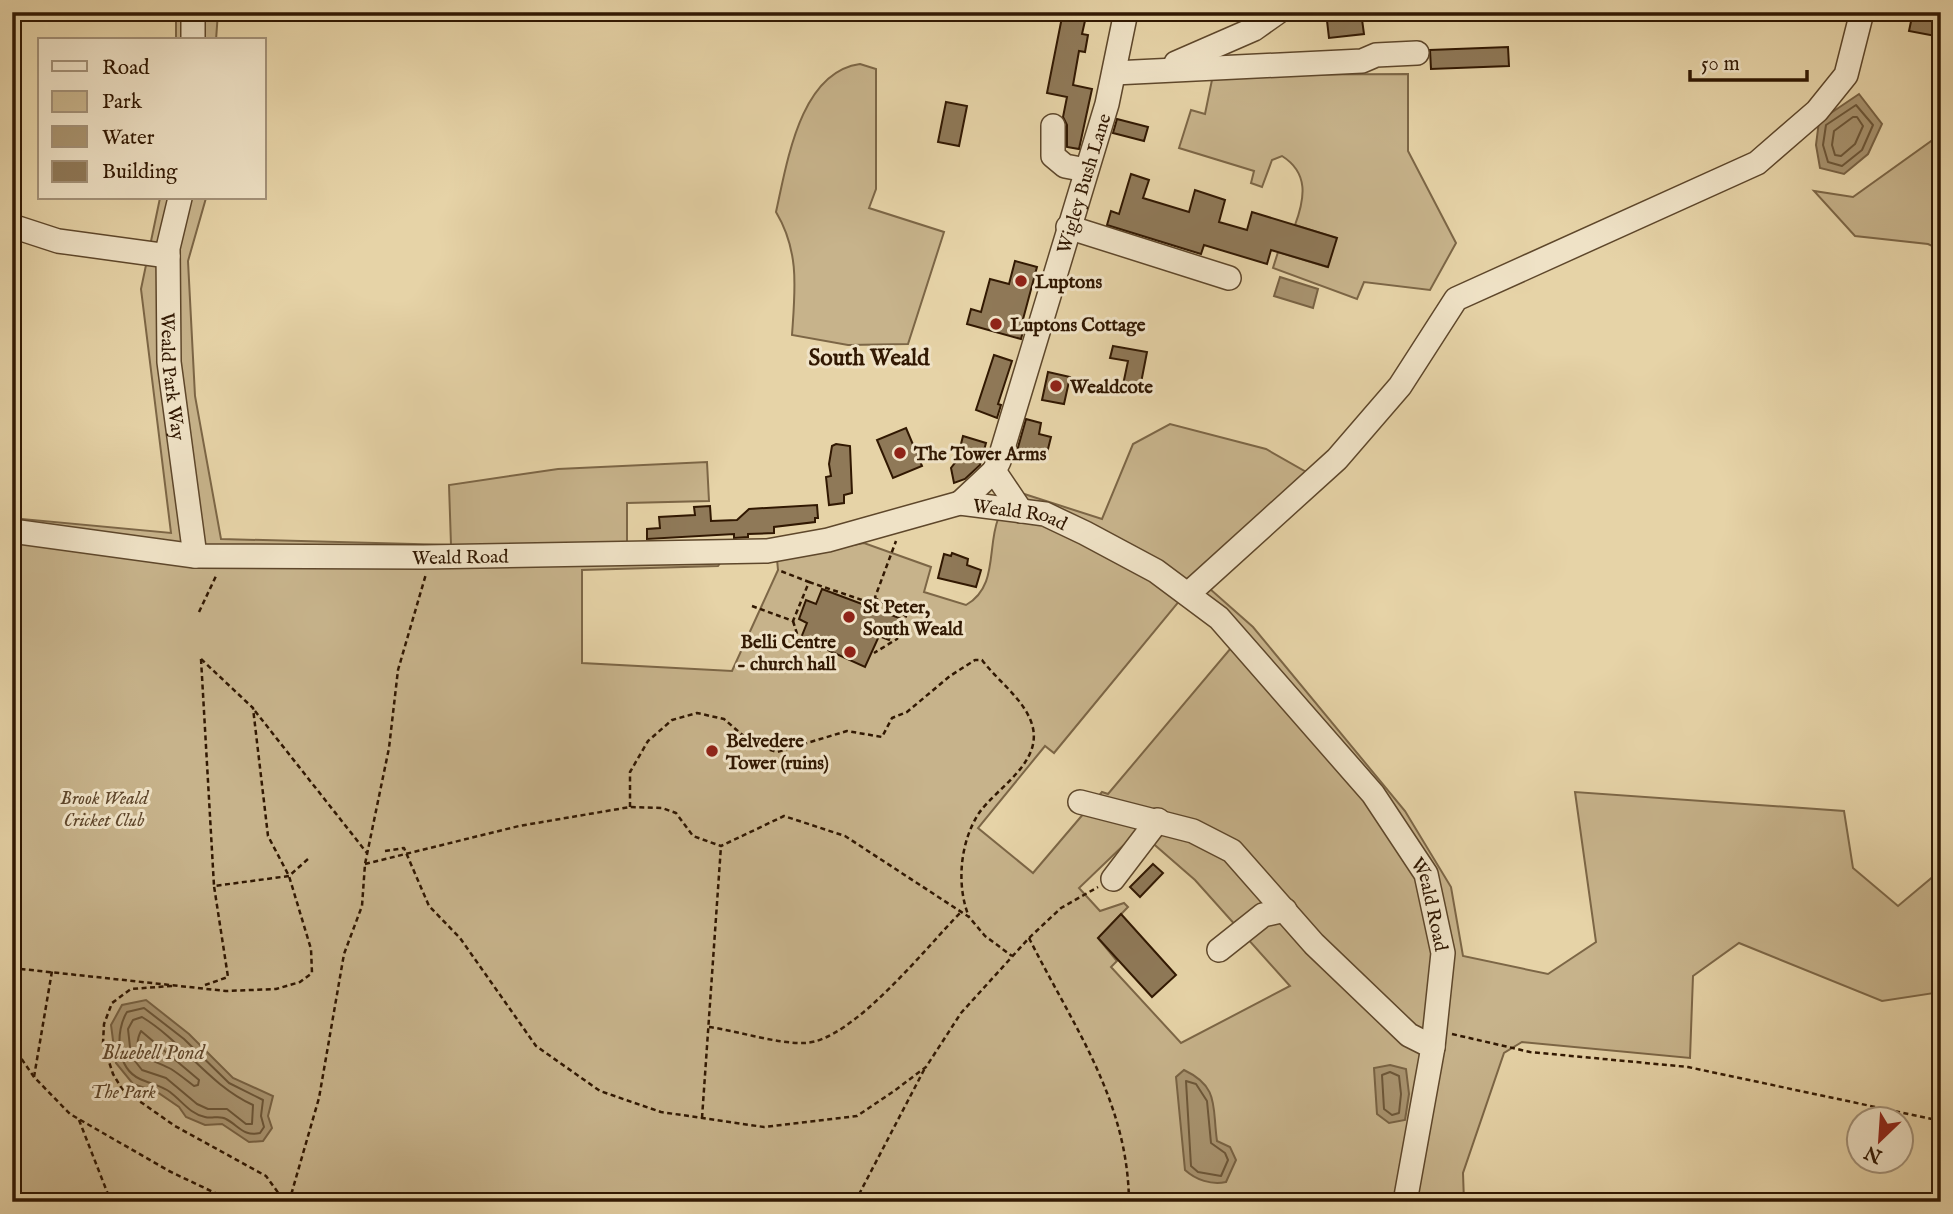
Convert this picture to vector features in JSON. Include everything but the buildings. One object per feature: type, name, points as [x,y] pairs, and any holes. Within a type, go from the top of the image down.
[{"type":"street","points":[[192,12],[193,38]]},
{"type":"street","name":"Wigley Bush Lane","points":[[995,471],[1114,73],[1126,12]]},
{"type":"street","points":[[1160,69],[1241,35],[1278,12]]},
{"type":"street","points":[[1188,594],[1337,459],[1399,386],[1456,299],[1757,163],[1817,111],[1846,75],[1862,12]]},
{"type":"street","points":[[1114,73],[1160,69],[1272,67],[1362,61],[1376,55],[1417,53]]},
{"type":"street","points":[[1053,126],[1053,156],[1065,166],[1086,170]]},
{"type":"street","name":"Weald Park Way","points":[[180,200],[168,256],[169,362],[195,556]]},
{"type":"street","points":[[12,226],[58,241],[168,256]]},
{"type":"street","points":[[1068,227],[1229,278]]},
{"type":"street","points":[[960,503],[995,471],[1021,511]]},
{"type":"street","name":"Weald Road","points":[[12,531],[195,556],[430,557],[767,551],[828,540],[960,503],[1045,514],[1085,533],[1156,571],[1219,618],[1373,794],[1426,874],[1443,953],[1434,1039],[1405,1202]]},
{"type":"street","points":[[1080,802],[1158,820],[1215,840],[1232,851],[1314,944],[1409,1035],[1434,1039]]},
{"type":"street","points":[[1113,879],[1158,820]]},
{"type":"street","points":[[1219,950],[1263,915],[1284,910]]},
{"type":"path","points":[[875,599],[904,520]]},
{"type":"path","points":[[179,985],[131,989],[112,1003],[104,1024],[103,1044],[113,1074],[122,1089],[144,1105],[266,1176],[282,1198],[289,1201],[319,1098],[344,954],[362,906],[365,864],[389,748],[398,670],[430,557]]},
{"type":"path","points":[[778,570],[865,601],[875,599],[906,616],[897,639],[874,653]]},
{"type":"path","points":[[198,612],[215,576],[228,576]]},
{"type":"path","points":[[809,582],[793,621],[799,640],[821,650],[832,638]]},
{"type":"path","points":[[752,606],[793,621]]},
{"type":"path","points":[[202,986],[228,977],[214,886],[201,659],[253,708],[368,853]]},
{"type":"path","points":[[630,807],[630,772],[648,741],[672,720],[697,713],[724,719],[754,745],[777,752],[847,731],[882,737],[892,718],[907,712],[950,676],[975,660],[982,660],[1023,707],[1031,722],[1032,746],[1018,773],[980,812],[965,842],[962,899],[969,917]]},
{"type":"path","points":[[12,968],[202,986],[226,991],[276,989],[300,982],[312,973],[312,949],[289,876],[268,836],[253,708]]},
{"type":"path","points":[[365,864],[519,826],[630,807],[662,808],[676,813],[693,836],[721,846],[784,816],[845,836],[969,917],[985,936],[1012,956]]},
{"type":"path","points":[[702,1118],[721,846]]},
{"type":"path","points":[[385,851],[404,848],[429,906],[460,937],[536,1046],[600,1091],[661,1112],[764,1127],[857,1116],[926,1067]]},
{"type":"path","points":[[214,886],[289,876],[308,859]]},
{"type":"path","points":[[855,1202],[926,1067],[961,1013],[1029,938],[1061,908],[1113,879]]},
{"type":"path","points":[[709,1027],[808,1043],[841,1028],[866,1010],[905,973],[961,912]]},
{"type":"path","points":[[1029,938],[1099,1069],[1122,1131],[1129,1202]]},
{"type":"path","points":[[34,1077],[52,971]]},
{"type":"path","points":[[1434,1039],[1530,1052],[1688,1067],[1941,1121]]},
{"type":"path","points":[[12,1045],[34,1077],[79,1120],[169,1171],[234,1202]]},
{"type":"path","points":[[79,1120],[111,1202]]},
{"type":"green space","points":[[176,12],[218,12],[216,38],[176,38]]},
{"type":"green space","points":[[860,64],[876,69],[876,189],[869,208],[944,232],[908,344],[848,345],[792,335],[794,272],[789,242],[776,212],[785,169],[810,101],[823,84],[840,71]]},
{"type":"green space","points":[[1408,74],[1408,151],[1456,243],[1430,290],[1364,282],[1357,299],[1273,268],[1278,252],[1327,267],[1336,238],[1295,225],[1302,196],[1301,178],[1297,170],[1282,156],[1272,160],[1262,187],[1251,183],[1254,171],[1179,148],[1191,110],[1205,114],[1213,75]]},
{"type":"green space","points":[[1941,134],[1941,250],[1928,244],[1855,236],[1814,191],[1853,197]]},
{"type":"green space","points":[[160,200],[205,200],[188,261],[195,396],[221,539],[451,545],[449,485],[558,469],[707,462],[709,501],[627,503],[627,553],[728,552],[718,566],[582,570],[582,663],[732,671],[778,570],[777,559],[864,543],[931,567],[924,592],[966,605],[983,588],[990,566],[998,519],[1018,492],[1102,519],[1133,444],[1170,424],[1266,449],[1315,477],[1210,589],[1253,627],[1405,811],[1451,887],[1463,956],[1548,974],[1596,942],[1575,792],[1844,811],[1853,868],[1898,906],[1941,870],[1941,992],[1882,1001],[1739,943],[1693,976],[1690,1058],[1522,1042],[1504,1053],[1463,1173],[1464,1202],[12,1202],[12,518],[171,533],[141,289]],"holes":[[[1180,600],[1208,621],[1231,648],[1108,794],[1102,792],[1033,873],[978,828],[1045,746],[1054,753]],[[1131,838],[1149,840],[1195,880],[1290,986],[1181,1043],[1111,967],[1117,961],[1098,938],[1128,907],[1124,903],[1100,911],[1079,888]]]},
{"type":"water","points":[[1859,94],[1882,124],[1868,154],[1844,174],[1820,168],[1816,145],[1819,121]]},
{"type":"water","points":[[1280,277],[1318,289],[1313,308],[1274,296]]},
{"type":"water","name":"Bluebell Pond","points":[[146,1000],[189,1034],[233,1078],[273,1096],[268,1116],[272,1128],[263,1141],[249,1142],[222,1124],[205,1125],[186,1117],[179,1107],[157,1092],[133,1084],[116,1063],[111,1025],[122,1005]]},
{"type":"water","points":[[1390,1065],[1406,1069],[1409,1094],[1405,1120],[1389,1123],[1377,1114],[1374,1068]]},
{"type":"water","points":[[1184,1070],[1204,1083],[1209,1091],[1214,1108],[1217,1141],[1230,1147],[1236,1160],[1226,1182],[1204,1181],[1185,1170],[1176,1077]]},
{"type":"place","name":"Luptons","points":[[1021,281]]},
{"type":"place","name":"Luptons Cottage","points":[[996,324]]},
{"type":"place","name":"Wealdcote","points":[[1056,386]]},
{"type":"place","name":"The Tower Arms","points":[[900,453]]},
{"type":"place","name":"St Peter, South Weald","points":[[849,617]]},
{"type":"place","name":"Belli Centre - church hall","points":[[850,652]]},
{"type":"place","name":"Belvedere Tower (ruins)","points":[[712,751]]},
{"type":"district","name":"South Weald","points":[[869,357]]},
{"type":"park label","name":"Brook Weald Cricket Club","points":[[104,808]]},
{"type":"park label","name":"The Park","points":[[123,1091]]}]
